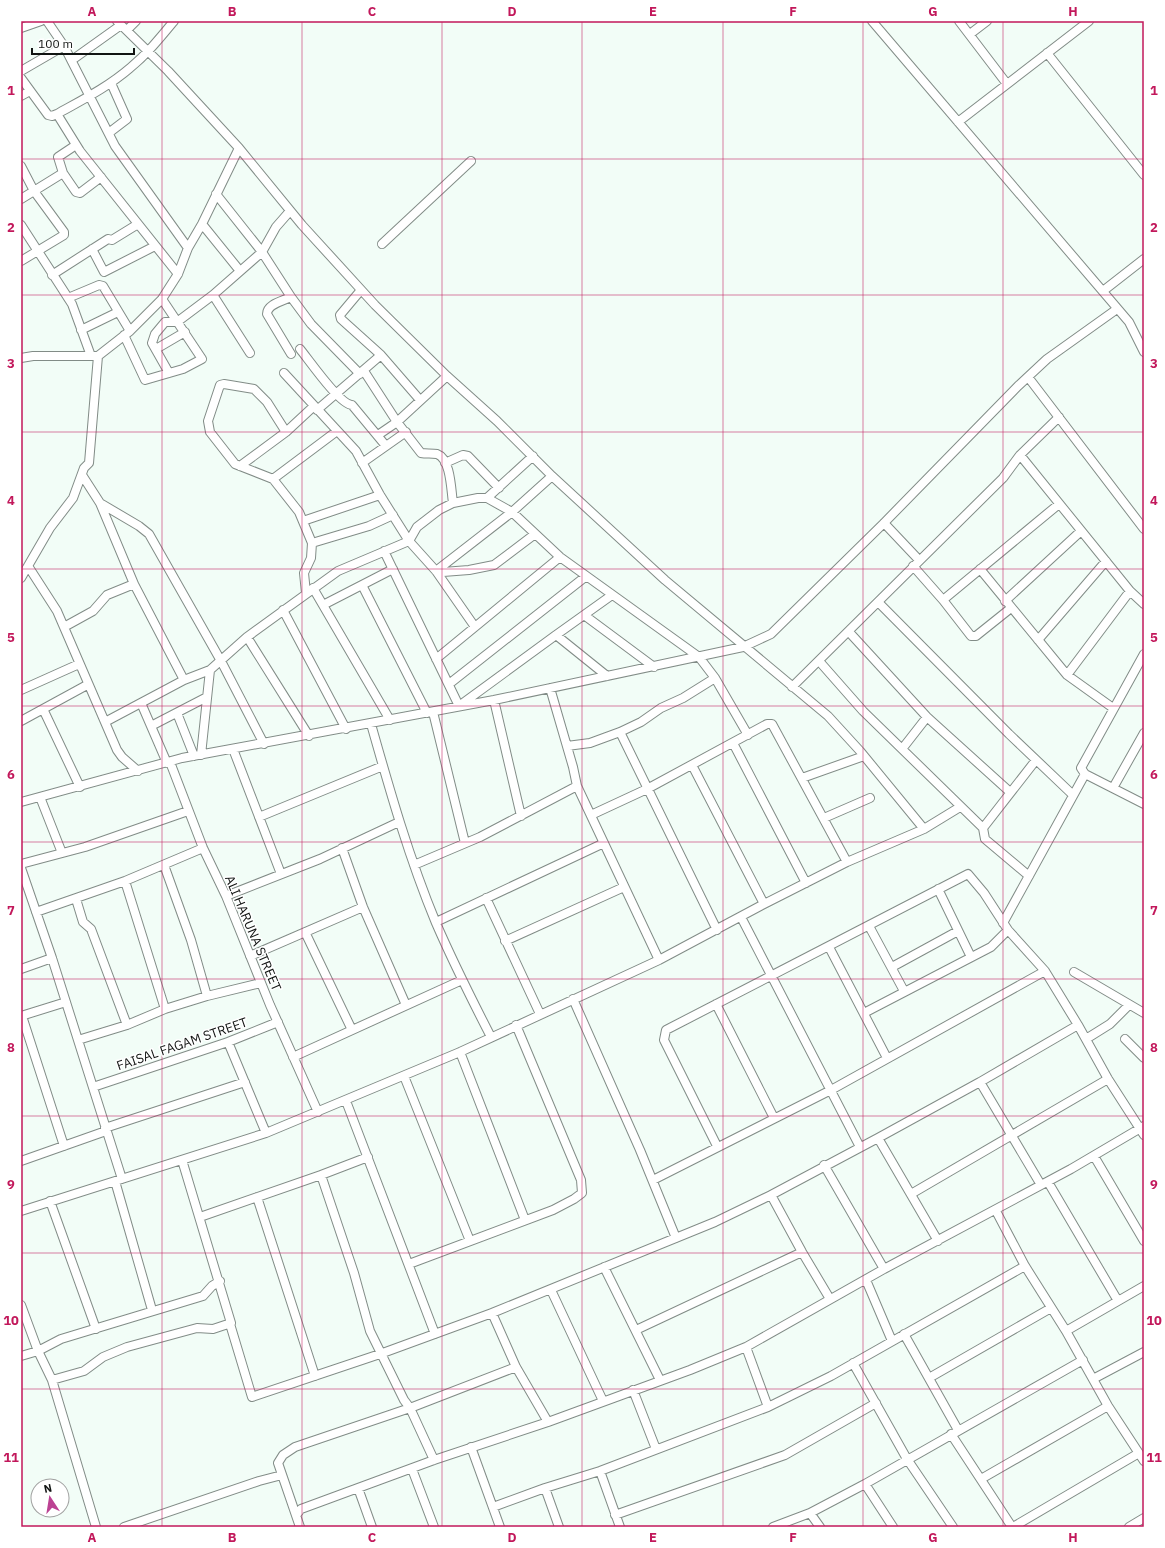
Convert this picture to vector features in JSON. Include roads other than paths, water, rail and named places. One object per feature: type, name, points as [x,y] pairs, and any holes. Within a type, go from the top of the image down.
[{"type":"street","points":[[21,28],[41,21]]},
{"type":"street","points":[[47,21],[72,60],[88,96],[110,132],[115,146],[188,248]]},
{"type":"street","points":[[72,60],[122,25],[136,21]]},
{"type":"street","points":[[21,78],[50,116],[57,114],[111,83],[148,52],[174,21]]},
{"type":"street","points":[[872,21],[1129,322],[1144,352]]},
{"type":"street","points":[[959,21],[1007,84]]},
{"type":"street","points":[[970,34],[987,21]]},
{"type":"street","points":[[958,122],[1089,21]]},
{"type":"street","points":[[122,25],[239,148],[290,211],[361,290],[447,376],[497,421],[552,476],[664,580],[828,716],[864,756],[924,829]]},
{"type":"street","points":[[21,70],[64,46]]},
{"type":"street","points":[[1047,53],[1144,175]]},
{"type":"street","points":[[110,132],[127,119],[111,83]]},
{"type":"street","points":[[21,96],[30,91]]},
{"type":"street","points":[[57,114],[76,145],[178,274]]},
{"type":"street","points":[[76,145],[58,156],[63,173],[78,193],[101,177]]},
{"type":"street","points":[[21,358],[33,356],[95,356],[127,333],[162,299],[178,274],[188,248],[202,224],[239,148]]},
{"type":"street","points":[[382,244],[471,161]]},
{"type":"street","points":[[21,166],[34,191],[64,232],[64,235],[21,261]]},
{"type":"street","points":[[21,199],[63,173]]},
{"type":"street","points":[[216,194],[262,252],[291,297],[314,326],[362,373],[421,453],[436,454],[444,462],[450,473],[453,503]]},
{"type":"street","points":[[169,373],[152,343],[158,330],[165,322],[177,322],[213,295],[262,252],[276,227],[290,211]]},
{"type":"street","points":[[52,275],[92,249],[108,240],[112,240],[138,224]]},
{"type":"street","points":[[202,224],[240,271]]},
{"type":"street","points":[[21,225],[68,298],[95,356],[85,469],[73,498],[50,528],[21,578]]},
{"type":"street","points":[[92,249],[104,272],[155,246]]},
{"type":"street","points":[[1103,291],[1144,259]]},
{"type":"street","points":[[68,298],[101,285],[118,312],[145,380],[186,368],[202,359],[162,299]]},
{"type":"street","points":[[361,290],[340,315],[341,317],[380,355],[420,400]]},
{"type":"street","points":[[213,295],[250,353]]},
{"type":"street","points":[[291,297],[269,307],[267,314],[292,354]]},
{"type":"street","points":[[21,802],[169,762],[494,700],[743,647],[771,634],[1047,359],[1117,309]]},
{"type":"street","points":[[82,330],[118,312]]},
{"type":"street","points":[[156,349],[185,332]]},
{"type":"street","points":[[300,349],[337,394],[347,404],[352,404],[386,446]]},
{"type":"street","points":[[240,466],[316,408],[337,394],[362,373],[380,355]]},
{"type":"street","points":[[284,373],[356,451],[380,495],[409,541],[436,571],[475,627]]},
{"type":"street","points":[[378,435],[397,422],[447,376]]},
{"type":"street","points":[[1028,377],[1144,529]]},
{"type":"street","points":[[286,432],[267,402],[254,389],[221,384],[208,421],[208,427],[231,460],[240,466],[273,479],[299,512],[312,543],[311,558],[304,573],[310,591],[323,606],[390,720]]},
{"type":"street","points":[[792,687],[820,661],[916,563],[1003,478],[1020,455],[1059,417]]},
{"type":"street","points":[[273,479],[337,431]]},
{"type":"street","points":[[362,463],[406,432]]},
{"type":"street","points":[[444,462],[463,455],[468,456],[498,488]]},
{"type":"street","points":[[1020,455],[1130,591],[1144,604]]},
{"type":"street","points":[[487,498],[533,456]]},
{"type":"street","points":[[85,469],[134,584],[184,680]]},
{"type":"street","points":[[436,571],[512,512],[552,476]]},
{"type":"street","points":[[303,521],[380,495]]},
{"type":"street","points":[[105,722],[184,680],[210,670],[247,637],[338,571],[409,541],[412,532],[428,517],[453,503],[478,498],[487,498],[512,512],[560,557],[585,577],[699,657],[715,678],[748,735]]},
{"type":"street","points":[[100,503],[127,518],[149,534],[221,661],[264,744]]},
{"type":"street","points":[[943,600],[1059,504]]},
{"type":"street","points":[[312,543],[369,526],[393,515]]},
{"type":"street","points":[[884,523],[973,637],[1011,608]]},
{"type":"street","points":[[1005,600],[1081,531]]},
{"type":"street","points":[[436,571],[443,572],[469,570],[494,566],[535,534]]},
{"type":"street","points":[[384,551],[459,706]]},
{"type":"street","points":[[436,659],[560,557]]},
{"type":"street","points":[[1038,640],[1106,561]]},
{"type":"street","points":[[28,566],[52,603],[64,627],[117,750],[122,757],[138,771]]},
{"type":"street","points":[[323,606],[393,569]]},
{"type":"street","points":[[980,570],[1067,675],[1113,708]]},
{"type":"street","points":[[449,684],[585,577]]},
{"type":"street","points":[[64,627],[93,611],[107,595],[134,584]]},
{"type":"street","points":[[362,585],[430,712],[465,843]]},
{"type":"street","points":[[1067,675],[1130,591]]},
{"type":"street","points":[[459,706],[612,595]]},
{"type":"street","points":[[878,602],[1073,795]]},
{"type":"street","points":[[283,610],[346,729]]},
{"type":"street","points":[[584,615],[654,667]]},
{"type":"street","points":[[849,632],[928,717],[1010,792]]},
{"type":"street","points":[[556,635],[607,676]]},
{"type":"street","points":[[247,637],[309,736]]},
{"type":"street","points":[[1144,654],[1082,766],[1082,771],[1085,774],[1144,804]]},
{"type":"street","points":[[820,661],[863,711],[983,828],[986,839],[1029,876]]},
{"type":"street","points":[[21,690],[79,664]]},
{"type":"street","points":[[198,756],[210,670]]},
{"type":"street","points":[[567,746],[590,743],[620,732],[641,722],[661,708],[684,698],[715,678]]},
{"type":"street","points":[[21,721],[88,684]]},
{"type":"street","points":[[550,688],[567,746],[576,786],[659,960]]},
{"type":"street","points":[[151,726],[207,697]]},
{"type":"street","points":[[494,700],[521,816]]},
{"type":"street","name":"ALI HARUNA STREET","points":[[141,703],[169,762],[203,848],[226,896],[261,983],[318,1112]]},
{"type":"street","points":[[43,709],[80,787]]},
{"type":"street","points":[[177,713],[198,756]]},
{"type":"street","points":[[902,749],[928,717]]},
{"type":"street","points":[[371,724],[399,822],[414,865],[436,922],[462,980],[491,1037]]},
{"type":"street","points":[[591,815],[647,789],[767,724],[772,724],[847,862]]},
{"type":"street","points":[[620,732],[717,930]]},
{"type":"street","points":[[1113,788],[1144,733]]},
{"type":"street","points":[[732,744],[806,883]]},
{"type":"street","points":[[232,750],[281,874]]},
{"type":"street","points":[[802,778],[864,756]]},
{"type":"street","points":[[983,828],[1036,760]]},
{"type":"street","points":[[692,765],[764,904]]},
{"type":"street","points":[[259,817],[383,766]]},
{"type":"street","points":[[1003,922],[1085,774]]},
{"type":"street","points":[[414,865],[465,843],[521,816],[576,786]]},
{"type":"street","points":[[40,797],[62,853]]},
{"type":"street","points":[[824,818],[870,798]]},
{"type":"street","points":[[21,1211],[266,1133],[346,1101],[460,1052],[659,960],[847,862],[924,829],[960,807]]},
{"type":"street","points":[[21,864],[62,853],[188,811]]},
{"type":"street","points":[[226,896],[342,848],[399,822]]},
{"type":"street","points":[[436,922],[604,843]]},
{"type":"street","points":[[36,912],[125,881],[203,848]]},
{"type":"street","points":[[342,848],[363,907],[406,1005]]},
{"type":"street","points":[[164,865],[192,940],[207,996]]},
{"type":"street","points":[[21,868],[52,958],[93,1087],[119,1180],[152,1310]]},
{"type":"street","points":[[297,1514],[302,1510],[358,1488],[471,1447],[548,1422],[690,1370],[746,1347],[884,1269],[996,1211],[1143,1130],[1108,1079],[1078,1025],[1045,971],[1008,930],[981,889],[968,874],[666,1030],[664,1040],[717,1146]]},
{"type":"street","points":[[125,881],[165,1009]]},
{"type":"street","points":[[505,941],[624,886]]},
{"type":"street","points":[[938,889],[971,957]]},
{"type":"street","points":[[486,898],[540,1014]]},
{"type":"street","points":[[76,899],[83,922],[91,929],[127,1025]]},
{"type":"street","points":[[250,956],[363,907]]},
{"type":"street","points":[[741,917],[860,1147]]},
{"type":"street","points":[[869,926],[904,992]]},
{"type":"street","points":[[864,1013],[997,943],[1008,930]]},
{"type":"street","points":[[892,967],[958,931]]},
{"type":"street","points":[[305,932],[352,1030]]},
{"type":"street","points":[[829,947],[887,1058]]},
{"type":"street","points":[[21,969],[52,958]]},
{"type":"street","points":[[653,1180],[717,1146],[831,1090],[1045,971]]},
{"type":"street","points":[[1074,972],[1144,1013]]},
{"type":"street","points":[[293,1057],[462,980]]},
{"type":"street","points":[[78,1040],[127,1025],[165,1009],[207,996],[261,983]]},
{"type":"street","points":[[573,999],[653,1180],[676,1238]]},
{"type":"street","points":[[64,1146],[21,1016],[66,1002]]},
{"type":"street","points":[[716,1004],[774,1118]]},
{"type":"street","points":[[1086,1039],[1110,1024],[1129,1005]]},
{"type":"street","name":"FAISAL FAGAM STREET","points":[[93,1087],[228,1042],[278,1022]]},
{"type":"street","points":[[409,1264],[525,1220],[581,1195],[581,1180],[516,1025]]},
{"type":"street","points":[[182,1160],[232,1321],[230,1324],[252,1397],[380,1354],[492,1313],[676,1238],[771,1195],[980,1082],[1078,1025]]},
{"type":"street","points":[[1126,1039],[1144,1058]]},
{"type":"street","points":[[228,1042],[266,1133]]},
{"type":"street","points":[[460,1052],[525,1220]]},
{"type":"street","points":[[404,1076],[470,1241]]},
{"type":"street","points":[[911,1194],[1108,1079]]},
{"type":"street","points":[[21,1159],[64,1146],[105,1129],[245,1082]]},
{"type":"street","points":[[980,1082],[1010,1136],[1044,1184],[1118,1301]]},
{"type":"street","points":[[346,1101],[435,1334]]},
{"type":"street","points":[[878,1138],[938,1241]]},
{"type":"street","points":[[1094,1156],[1144,1241]]},
{"type":"street","points":[[200,1217],[368,1157]]},
{"type":"street","points":[[824,1165],[884,1269]]},
{"type":"street","points":[[321,1175],[354,1273],[370,1331],[380,1354],[404,1400],[410,1408],[434,1460]]},
{"type":"street","points":[[771,1195],[830,1299]]},
{"type":"street","points":[[257,1197],[315,1376]]},
{"type":"street","points":[[50,1201],[96,1328]]},
{"type":"street","points":[[904,1334],[929,1378],[955,1432],[981,1479],[1013,1527],[1142,1457],[1108,1406],[1066,1331],[1026,1266],[996,1211]]},
{"type":"street","points":[[636,1330],[802,1252]]},
{"type":"street","points":[[493,1507],[545,1488],[600,1471],[768,1407],[853,1363],[1026,1266]]},
{"type":"street","points":[[604,1267],[660,1380]]},
{"type":"street","points":[[866,1280],[892,1341]]},
{"type":"street","points":[[21,1356],[38,1351],[61,1339],[152,1310],[203,1296],[212,1286],[220,1281]]},
{"type":"street","points":[[1066,1331],[1144,1286]]},
{"type":"street","points":[[551,1290],[604,1401]]},
{"type":"street","points":[[21,1307],[38,1351],[52,1380],[96,1527]]},
{"type":"street","points":[[929,1378],[1051,1308]]},
{"type":"street","points":[[492,1313],[516,1367],[548,1422]]},
{"type":"street","points":[[52,1380],[84,1370],[103,1357],[127,1347],[198,1328],[213,1329],[230,1324]]},
{"type":"street","points":[[746,1347],[768,1407]]},
{"type":"street","points":[[1093,1379],[1144,1352]]},
{"type":"street","points":[[773,1527],[810,1513],[865,1484],[1082,1360]]},
{"type":"street","points":[[853,1363],[907,1459],[953,1527]]},
{"type":"street","points":[[300,1527],[297,1514],[278,1463],[280,1458],[295,1447],[410,1408],[516,1367]]},
{"type":"street","points":[[633,1390],[656,1449]]},
{"type":"street","points":[[615,1516],[785,1454],[876,1403]]},
{"type":"street","points":[[981,1479],[1108,1406]]},
{"type":"street","points":[[471,1447],[500,1527]]},
{"type":"street","points":[[412,1469],[434,1527]]},
{"type":"street","points":[[600,1471],[620,1527]]},
{"type":"street","points":[[124,1527],[259,1481],[282,1475]]},
{"type":"street","points":[[865,1484],[892,1527]]},
{"type":"street","points":[[358,1488],[372,1527]]},
{"type":"street","points":[[545,1488],[559,1527]]},
{"type":"street","points":[[810,1513],[820,1527]]},
{"type":"street","points":[[1129,1527],[1144,1518]]}]
